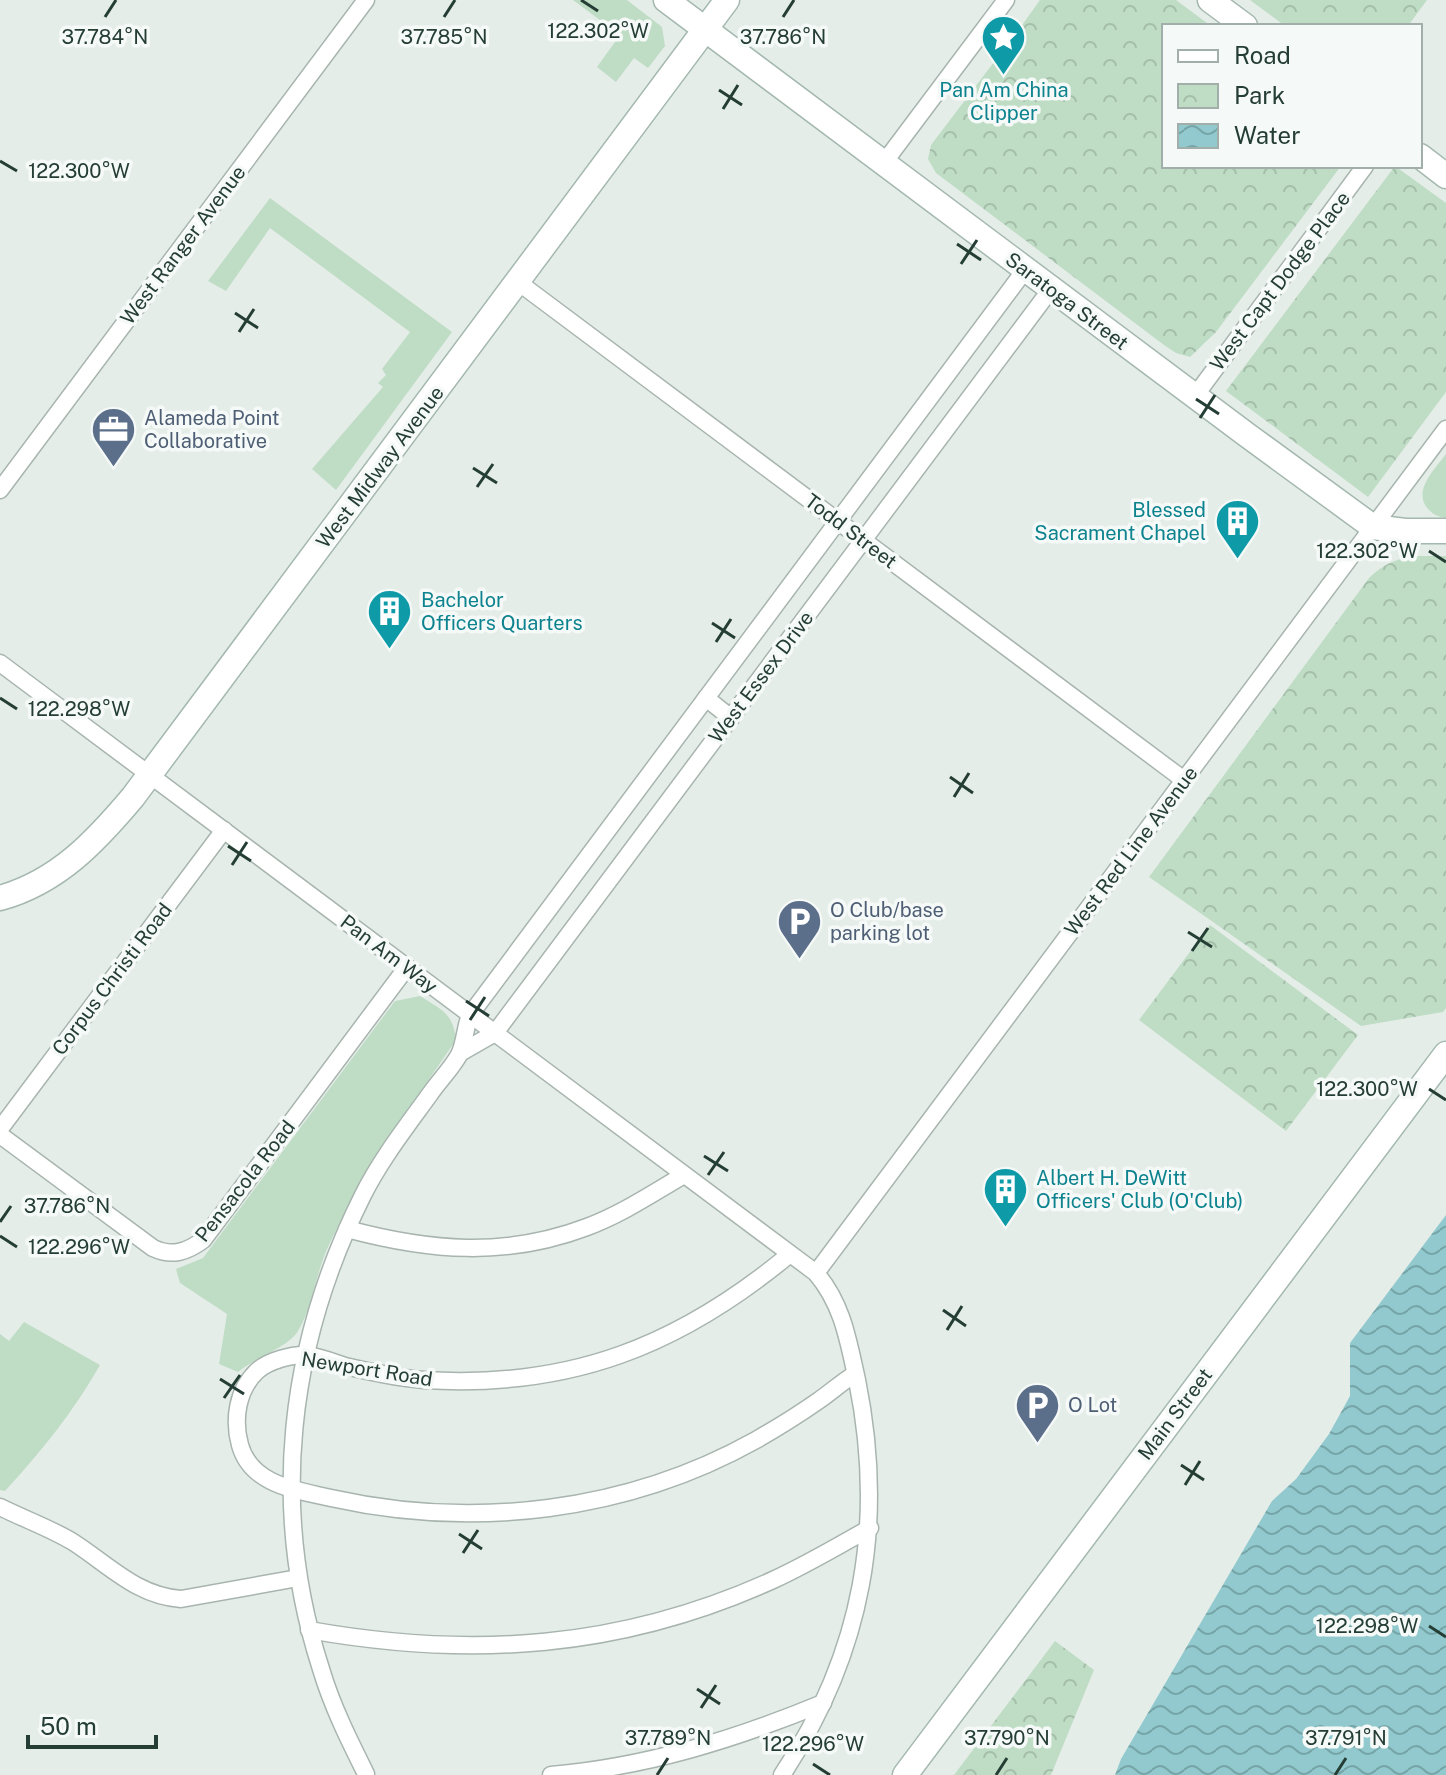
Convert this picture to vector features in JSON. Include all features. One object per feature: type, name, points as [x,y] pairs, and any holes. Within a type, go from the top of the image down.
[{"type":"street","name":"West Ranger Avenue","points":[[0,490],[366,0]]},
{"type":"street","name":"Saratoga Street","points":[[666,0],[1373,527]]},
{"type":"street","name":"West Midway Avenue","points":[[0,898],[38,883],[80,855],[106,829],[727,0]]},
{"type":"street","points":[[883,164],[1006,0]]},
{"type":"street","points":[[1210,0],[1242,24]]},
{"type":"street","points":[[1422,158],[1446,176]]},
{"type":"street","name":"West Capt Dodge Place","points":[[1195,396],[1364,168]]},
{"type":"street","name":"West Essex Drive","points":[[366,1774],[333,1703],[309,1630],[298,1578],[290,1488],[297,1401],[305,1355],[316,1310],[347,1229],[386,1156],[460,1053],[470,1015],[1025,270]]},
{"type":"street","name":"Todd Street","points":[[518,282],[1184,780]]},
{"type":"street","name":"West Essex Drive","points":[[460,1053],[495,1033],[1051,289]]},
{"type":"street","name":"West Red Line Avenue","points":[[816,1273],[1446,429]]},
{"type":"street","points":[[1373,527],[1446,531]]},
{"type":"street","name":"Pan Am Way","points":[[0,663],[816,1273]]},
{"type":"street","points":[[706,698],[731,718]]},
{"type":"street","name":"Corpus Christi Road","points":[[0,1132],[224,830]]},
{"type":"street","points":[[605,833],[630,852]]},
{"type":"street","name":"Pensacola Road","points":[[0,1132],[153,1248],[165,1253],[190,1249],[203,1240],[407,967]]},
{"type":"street","name":"Main Street","points":[[905,1775],[1446,1054]]},
{"type":"street","points":[[347,1229],[413,1245],[446,1249],[512,1246],[587,1227],[684,1175]]},
{"type":"street","name":"Newport Road","points":[[790,1254],[708,1315],[622,1356],[580,1368],[499,1381],[458,1382],[381,1374],[305,1355],[281,1359],[257,1371],[239,1399],[236,1432],[243,1458],[261,1477],[290,1488],[363,1505],[435,1513],[510,1513],[591,1501],[675,1477],[718,1459],[789,1421],[855,1374]]},
{"type":"street","points":[[782,1775],[837,1673],[853,1624],[870,1528],[868,1447],[855,1374],[834,1295],[816,1273]]},
{"type":"street","points":[[0,1507],[70,1541],[134,1586],[164,1598],[181,1599],[298,1578]]},
{"type":"street","points":[[309,1630],[389,1643],[452,1647],[507,1645],[588,1636],[653,1622],[727,1599],[786,1574],[870,1528]]},
{"type":"street","points":[[551,1775],[677,1754],[823,1703]]},
{"type":"street","points":[[358,1775],[377,1775]]},
{"type":"green space","points":[[573,0],[627,0],[662,27],[665,46],[648,68],[634,58],[616,82],[597,67],[620,35]]},
{"type":"green space","points":[[1040,0],[1176,0],[1208,24],[1162,24],[1162,168],[1339,168],[1216,332],[1190,357],[1164,345],[936,173],[928,159],[931,145],[997,58],[1000,59],[1005,46]]},
{"type":"green space","points":[[1250,0],[1427,0],[1409,24],[1282,24]]},
{"type":"green space","points":[[1393,168],[1446,203],[1446,392],[1368,497],[1226,391]]},
{"type":"green space","points":[[270,198],[452,332],[336,490],[312,469],[383,387],[378,383],[386,375],[382,369],[410,332],[270,228],[226,291],[208,281]]},
{"type":"green space","points":[[1446,454],[1446,518],[1429,510],[1423,496],[1427,481]]},
{"type":"green space","points":[[1419,556],[1446,556],[1446,1008],[1443,1012],[1361,1026],[1149,877],[1369,578],[1392,562]]},
{"type":"green space","points":[[1210,925],[1358,1035],[1286,1131],[1139,1020]]},
{"type":"green space","points":[[420,996],[449,1018],[456,1040],[387,1142],[340,1222],[327,1249],[298,1331],[287,1342],[238,1372],[219,1364],[227,1314],[180,1283],[176,1269],[203,1258],[395,1001]]},
{"type":"green space","points":[[24,1322],[100,1365],[56,1431],[5,1491],[0,1490],[0,1334],[9,1341]]},
{"type":"green space","points":[[1055,1641],[1094,1670],[1051,1775],[954,1775]]},
{"type":"water","points":[[1446,1215],[1446,1775],[1115,1775],[1121,1759],[1272,1501],[1296,1479],[1329,1434],[1350,1396],[1350,1343]]},
{"type":"place","name":"Pan Am China Clipper","points":[[1004,77]]},
{"type":"place","name":"Alameda Point Collaborative","points":[[113,469]]},
{"type":"place","name":"Blessed Sacrament Chapel","points":[[1237,560]]},
{"type":"place","name":"Bachelor Officers Quarters","points":[[390,650]]},
{"type":"place","name":"O Club/base parking lot","points":[[799,960]]},
{"type":"place","name":"Albert H. DeWitt Officers' Club (O'Club)","points":[[1005,1228]]},
{"type":"place","name":"O Lot","points":[[1037,1444]]}]
